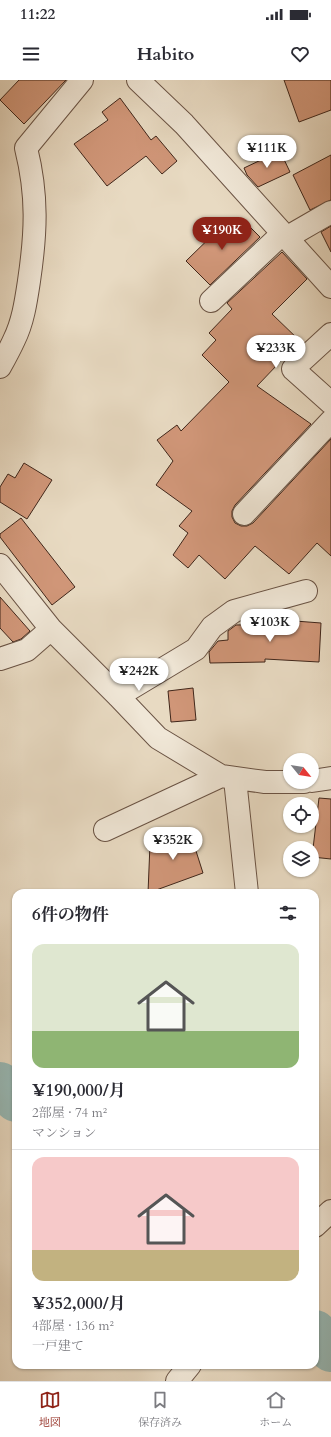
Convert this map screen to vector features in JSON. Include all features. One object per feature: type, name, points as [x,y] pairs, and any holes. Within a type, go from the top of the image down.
[{"type":"street","points":[[0,367],[15,340],[25,308],[32,256],[36,210],[33,176],[26,148],[82,80]]},
{"type":"street","points":[[138,80],[184,124],[331,287]]},
{"type":"street","points":[[211,302],[284,236],[331,212]]},
{"type":"street","points":[[331,334],[292,369],[331,403]]},
{"type":"street","points":[[244,514],[331,421]]},
{"type":"street","points":[[0,565],[51,629],[158,738],[228,777],[265,782],[283,782]]},
{"type":"street","points":[[118,696],[196,649],[212,627],[234,611],[306,592]]},
{"type":"street","points":[[0,659],[27,650],[51,629]]},
{"type":"street","points":[[105,830],[228,777]]},
{"type":"street","points":[[228,777],[246,889]]},
{"type":"street","points":[[319,780],[331,778]]},
{"type":"street","points":[[319,1222],[331,1211]]},
{"type":"street","points":[[177,1381],[187,1369]]},
{"type":"building","points":[[19,80],[66,80],[24,124],[0,100]]},
{"type":"building","points":[[284,80],[331,80],[331,110],[299,122]]},
{"type":"building","points":[[120,98],[151,140],[156,136],[177,161],[162,174],[146,156],[107,186],[74,144],[108,120],[102,112]]},
{"type":"building","points":[[280,151],[290,172],[258,187],[247,175],[244,168]]},
{"type":"building","points":[[331,155],[331,200],[310,210],[293,175]]},
{"type":"building","points":[[244,221],[260,237],[210,285],[186,261],[225,223],[233,232]]},
{"type":"building","points":[[331,226],[331,252],[321,232]]},
{"type":"building","points":[[282,252],[307,279],[272,314],[300,341],[257,386],[311,424],[235,505],[232,511],[232,517],[235,523],[241,526],[247,526],[253,523],[331,439],[331,556],[317,543],[289,574],[255,546],[225,579],[199,555],[188,568],[173,555],[188,533],[179,526],[192,511],[156,485],[173,461],[157,440],[177,425],[181,431],[229,382],[202,355],[216,340],[209,333],[232,309],[227,303]]},
{"type":"building","points":[[24,463],[52,480],[27,519],[0,502],[0,487],[8,474],[15,478]]},
{"type":"building","points":[[21,518],[75,587],[52,605],[0,537],[0,534]]},
{"type":"building","points":[[0,597],[30,631],[21,639],[13,642],[0,628]]},
{"type":"building","points":[[282,620],[321,623],[319,662],[265,659],[265,662],[210,663],[209,652],[218,641],[228,640],[228,631],[236,625],[282,624]]},
{"type":"building","points":[[193,688],[196,720],[171,722],[168,691]]},
{"type":"building","points":[[319,798],[331,799],[331,859],[319,858],[319,841],[314,841],[315,833],[319,833]]},
{"type":"building","points":[[189,829],[203,873],[159,889],[148,889],[150,844]]},
{"type":"waterway","points":[[0,1084],[12,1096]]},
{"type":"waterway","points":[[319,1336],[331,1350]]}]
